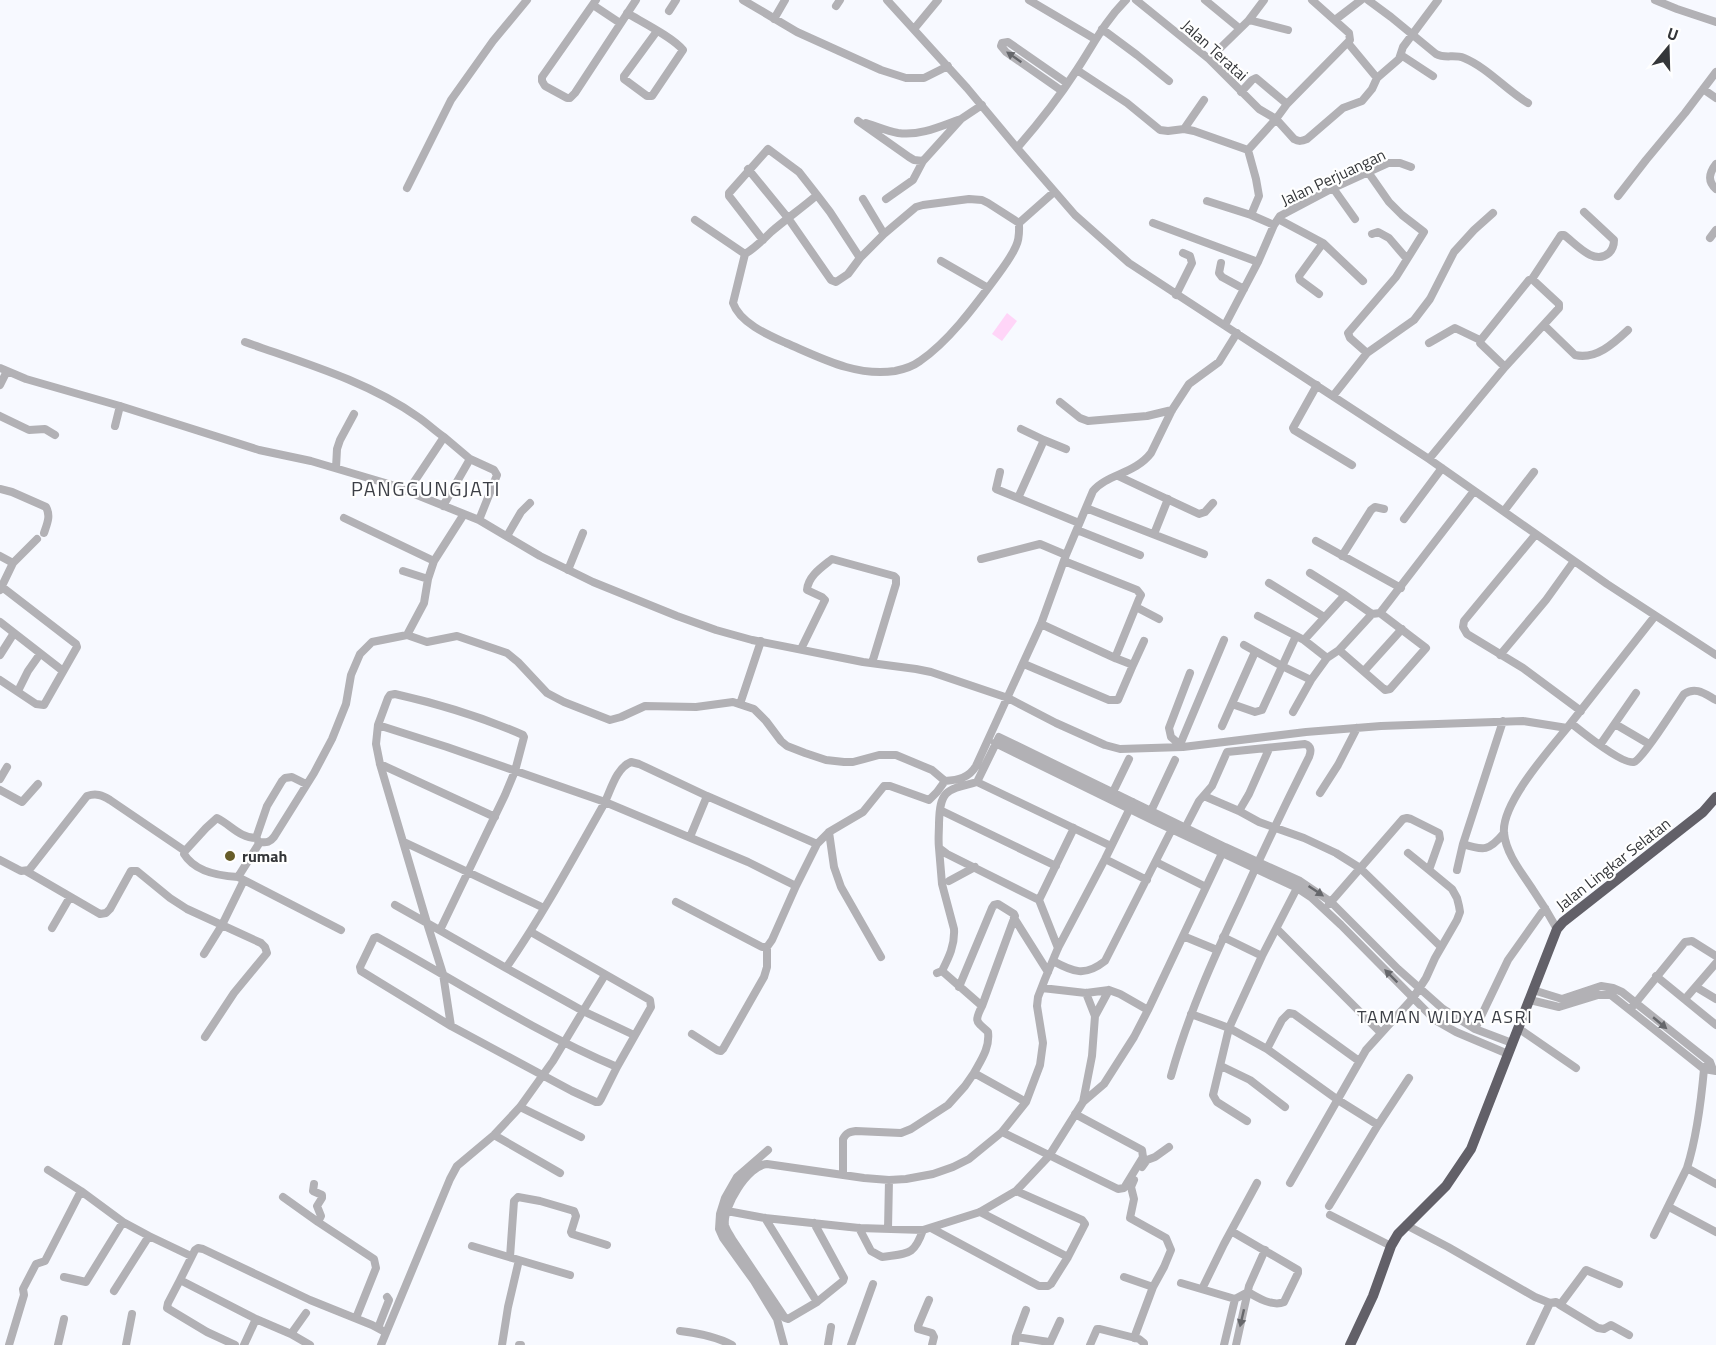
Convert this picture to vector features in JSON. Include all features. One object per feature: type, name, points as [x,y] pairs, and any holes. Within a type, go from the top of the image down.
[{"type":"highway","name":"Jalan Lingkar Selatan","points":[[1350,1345],[1373,1296],[1391,1246],[1406,1225],[1446,1186],[1466,1158],[1478,1134],[1557,929],[1594,897],[1703,812],[1716,797]]},
{"type":"street","points":[[406,188],[451,100],[493,40],[527,0]]},
{"type":"street","points":[[620,23],[595,2],[542,77],[545,86],[570,98],[636,0]]},
{"type":"street","points":[[669,11],[676,0]]},
{"type":"street","points":[[743,0],[797,32],[881,70],[900,76],[924,78],[948,66]]},
{"type":"street","points":[[774,19],[785,0]]},
{"type":"street","points":[[886,0],[948,66],[1075,215],[1129,264],[1317,384],[1574,561],[1716,655]]},
{"type":"street","points":[[914,29],[938,0]]},
{"type":"street","points":[[1029,0],[1095,39]]},
{"type":"street","points":[[1017,148],[1040,122],[1077,70],[1102,29],[1126,0]]},
{"type":"street","name":"Jalan Teratai","points":[[1136,0],[1209,59],[1259,109],[1276,119],[1298,141],[1307,139],[1343,108],[1362,101],[1372,89],[1377,78]]},
{"type":"street","points":[[1205,0],[1239,28]]},
{"type":"street","points":[[1209,59],[1249,20],[1264,0]]},
{"type":"street","points":[[1248,150],[1287,104],[1348,43],[1350,36],[1312,0]]},
{"type":"street","points":[[1335,20],[1361,0]]},
{"type":"street","points":[[1368,0],[1441,57],[1458,56],[1480,67],[1528,103]]},
{"type":"street","points":[[1348,43],[1377,78],[1401,56],[1403,47],[1438,0]]},
{"type":"street","points":[[1655,0],[1716,22]]},
{"type":"street","points":[[627,13],[657,31],[683,50],[650,97],[627,82],[624,76],[657,31]]},
{"type":"street","points":[[1249,20],[1288,30]]},
{"type":"street","points":[[1102,29],[1169,81]]},
{"type":"street","points":[[1062,91],[1053,78],[1008,42],[1002,43],[1001,46],[1006,52],[1053,78],[1067,83]]},
{"type":"street","points":[[1401,56],[1434,76]]},
{"type":"street","points":[[1077,70],[1127,103],[1160,130],[1194,131],[1248,150]]},
{"type":"street","points":[[1618,196],[1716,72]]},
{"type":"street","points":[[1241,92],[1256,78],[1287,104]]},
{"type":"street","points":[[1703,89],[1716,99]]},
{"type":"street","points":[[1184,129],[1204,100]]},
{"type":"street","points":[[923,161],[909,157],[858,121],[898,133],[916,133],[932,130],[961,119],[982,105]]},
{"type":"street","points":[[886,199],[913,180],[923,161],[961,119]]},
{"type":"street","points":[[763,240],[729,196],[731,190],[768,149],[799,172],[830,212],[860,258]]},
{"type":"street","points":[[1248,150],[1259,196],[1251,215]]},
{"type":"street","name":"Jalan Perjuangan","points":[[1225,325],[1276,222],[1283,213],[1393,162],[1400,162],[1411,167]]},
{"type":"street","points":[[1716,164],[1709,178],[1716,189]]},
{"type":"street","points":[[748,170],[788,218],[831,280],[836,282],[848,274],[884,234],[916,207],[930,203],[969,199],[988,202],[1019,223]]},
{"type":"street","points":[[1368,172],[1389,202],[1424,232],[1396,277],[1348,333],[1350,338],[1368,353]]},
{"type":"street","points":[[1333,188],[1355,219]]},
{"type":"street","points":[[817,195],[745,254],[733,303],[735,310],[767,334],[825,360],[856,370],[893,371],[908,368],[921,361],[962,322],[1014,252],[1019,237],[1019,223],[1054,192]]},
{"type":"street","points":[[863,199],[884,234]]},
{"type":"street","points":[[1207,201],[1276,222],[1323,243],[1363,281]]},
{"type":"street","points":[[1480,339],[1532,279],[1561,235],[1595,257],[1606,255],[1612,250],[1614,240],[1584,212]]},
{"type":"street","points":[[1333,396],[1368,353],[1414,320],[1430,299],[1454,252],[1493,213]]},
{"type":"street","points":[[695,220],[745,254]]},
{"type":"street","points":[[1153,223],[1258,262]]},
{"type":"street","points":[[1710,238],[1716,230]]},
{"type":"street","points":[[1372,234],[1378,232],[1389,238],[1407,260]]},
{"type":"street","points":[[1319,294],[1300,280],[1299,276],[1323,243]]},
{"type":"street","points":[[1176,295],[1192,263],[1190,256],[1183,253]]},
{"type":"street","points":[[941,261],[988,288]]},
{"type":"street","points":[[1221,263],[1219,273],[1222,277],[1244,289]]},
{"type":"street","points":[[1429,459],[1505,367],[1559,308],[1532,279]]},
{"type":"street","points":[[1544,325],[1575,355],[1582,357],[1605,349],[1628,330]]},
{"type":"street","points":[[1429,343],[1455,328],[1480,339]]},
{"type":"street","points":[[692,1034],[722,1051],[764,977],[767,967],[767,947],[796,886],[817,844],[829,831],[863,812],[884,786],[890,786],[928,800],[945,781],[964,777],[973,771],[1024,664],[1090,496],[1096,488],[1146,459],[1172,410],[1190,384],[1219,362],[1237,333]]},
{"type":"street","points":[[1480,339],[1480,343],[1505,367]]},
{"type":"street","points":[[245,342],[332,372],[393,402],[418,417],[470,459],[494,470],[497,475],[479,520]]},
{"type":"street","points":[[0,385],[3,369],[26,379],[259,450],[336,468],[408,491],[479,520],[568,570],[677,616],[716,630],[761,641],[931,672],[1008,698],[1056,723],[1112,747],[1133,749],[1357,728],[1523,721],[1569,726],[1626,761],[1632,762],[1638,760],[1688,691],[1696,690],[1716,700]]},
{"type":"street","points":[[1317,384],[1293,428],[1352,465]]},
{"type":"street","points":[[1060,402],[1080,418],[1088,421],[1147,416],[1172,410]]},
{"type":"street","points":[[115,426],[120,406]]},
{"type":"street","points":[[336,468],[337,449],[354,414]]},
{"type":"street","points":[[0,416],[29,430],[45,429],[55,435]]},
{"type":"street","points":[[1021,429],[1066,449]]},
{"type":"street","points":[[408,491],[444,437]]},
{"type":"street","points":[[1018,498],[1044,440]]},
{"type":"street","points":[[443,506],[470,459]]},
{"type":"street","points":[[1404,519],[1442,468]]},
{"type":"street","points":[[1000,472],[996,489],[1140,555]]},
{"type":"street","points":[[1504,511],[1534,472]]},
{"type":"street","points":[[1118,476],[1199,514],[1205,512],[1213,503]]},
{"type":"street","points":[[0,489],[46,507],[49,517],[44,532]]},
{"type":"street","points":[[1293,712],[1311,680],[1327,658],[1339,650],[1401,588],[1474,491]]},
{"type":"street","points":[[1154,534],[1168,499]]},
{"type":"street","points":[[507,536],[520,512],[530,503]]},
{"type":"street","points":[[1342,556],[1371,510],[1375,507],[1384,509]]},
{"type":"street","points":[[1086,508],[1204,554]]},
{"type":"street","points":[[407,635],[424,603],[434,561],[464,514]]},
{"type":"street","points":[[344,518],[434,561]]},
{"type":"street","points":[[568,570],[583,533]]},
{"type":"street","points":[[1536,534],[1463,624],[1467,633],[1551,688],[1581,711]]},
{"type":"street","points":[[0,680],[36,704],[44,705],[76,651],[76,644],[1,588],[13,563],[37,539]]},
{"type":"street","points":[[1316,541],[1401,588]]},
{"type":"street","points":[[981,559],[1040,544],[1065,558],[1137,590],[1141,595],[1115,658]]},
{"type":"street","points":[[0,556],[13,563]]},
{"type":"street","points":[[801,649],[825,600],[807,590],[808,584],[815,573],[832,559],[896,578],[872,663]]},
{"type":"street","points":[[1500,655],[1540,608],[1574,561]]},
{"type":"street","points":[[403,572],[428,579]]},
{"type":"street","points":[[1310,573],[1402,629],[1426,648],[1388,690],[1385,690],[1339,650]]},
{"type":"street","points":[[1269,583],[1324,617]]},
{"type":"street","points":[[1304,640],[1345,595]]},
{"type":"street","points":[[1136,608],[1159,619]]},
{"type":"street","points":[[1258,616],[1304,640],[1327,658]]},
{"type":"street","points":[[1557,929],[1519,869],[1507,844],[1504,832],[1505,819],[1512,802],[1655,616]]},
{"type":"street","points":[[0,622],[63,671]]},
{"type":"street","points":[[1041,624],[1133,665]]},
{"type":"street","points":[[1365,671],[1402,629]]},
{"type":"street","points":[[0,655],[14,633]]},
{"type":"street","points":[[341,930],[241,878],[205,872],[184,854],[217,818],[243,836],[266,843],[271,841],[328,746],[346,704],[351,675],[360,654],[372,642],[407,635],[427,642],[457,636],[507,653],[547,693],[610,720],[645,706],[696,707],[733,702],[760,713],[775,735],[787,746],[805,753],[826,760],[844,762],[896,755],[932,770],[945,781]]},
{"type":"street","points":[[1232,704],[1256,712],[1262,710],[1296,636]]},
{"type":"street","points":[[1179,745],[1224,640]]},
{"type":"street","points":[[740,704],[761,641]]},
{"type":"street","points":[[1024,664],[1114,701],[1122,695],[1144,641]]},
{"type":"street","points":[[1244,645],[1311,680]]},
{"type":"street","points":[[1222,726],[1255,652]]},
{"type":"street","points":[[18,692],[28,671],[40,654]]},
{"type":"street","points":[[1179,745],[1171,737],[1169,728],[1190,673]]},
{"type":"street","points":[[1600,745],[1636,693]]},
{"type":"street","points":[[440,930],[495,817],[514,771],[524,737],[488,721],[437,704],[395,694],[390,695],[378,725],[376,744],[442,974],[451,1026]]},
{"type":"street","points":[[1456,870],[1503,721]]},
{"type":"street","points":[[1614,724],[1649,744]]},
{"type":"street","points":[[378,725],[605,802],[748,862],[796,886]]},
{"type":"street","points":[[1320,793],[1357,728]]},
{"type":"street","points":[[977,782],[997,740]]},
{"type":"street","points":[[997,740],[1113,792],[1131,805],[1151,811],[1184,831],[1256,865],[1297,888],[1324,909],[1435,1020],[1456,1032],[1510,1049]]},
{"type":"street","points":[[997,740],[1131,805],[1172,829],[1184,831]]},
{"type":"street","points":[[1171,1076],[1191,1014],[1217,950],[1311,751],[1309,746],[1305,744],[1227,752],[1212,786],[1199,801],[1184,831]]},
{"type":"street","points":[[1239,811],[1269,749]]},
{"type":"street","points":[[1113,792],[1129,759]]},
{"type":"street","points":[[1151,811],[1175,760]]},
{"type":"street","points":[[506,968],[531,932],[605,802],[622,767],[631,762],[817,844]]},
{"type":"street","points":[[380,764],[495,817]]},
{"type":"street","points":[[0,779],[7,767]]},
{"type":"street","points":[[204,954],[222,925],[258,840],[267,806],[282,781],[292,777],[306,784]]},
{"type":"street","points":[[982,1006],[939,972],[950,954],[954,937],[942,884],[939,848],[940,810],[943,797],[947,792],[977,782],[1111,846]]},
{"type":"street","points":[[0,790],[22,801],[38,784]]},
{"type":"street","points":[[26,871],[31,869],[87,796],[92,794],[98,794],[110,800],[186,851]]},
{"type":"street","points":[[690,837],[707,796]]},
{"type":"street","points":[[1204,796],[1275,828],[1313,842],[1360,868],[1441,947]]},
{"type":"street","points":[[814,1223],[844,1278],[817,1302],[788,1320],[784,1318],[725,1225],[727,1211],[735,1193],[750,1173],[762,1164],[889,1180],[933,1174],[969,1159],[1002,1132],[1026,1102],[1040,1065],[1042,1034],[1037,1015],[1038,997],[1058,948],[1131,805]]},
{"type":"street","points":[[940,810],[1056,866]]},
{"type":"street","points":[[1324,909],[1399,822],[1407,818],[1439,833],[1440,839],[1429,870]]},
{"type":"street","points":[[1039,900],[1074,828]]},
{"type":"street","points":[[1053,961],[1075,972],[1094,968],[1105,961],[1172,829]]},
{"type":"street","points":[[829,831],[834,867],[841,887],[881,957]]},
{"type":"street","points":[[1463,844],[1480,850],[1485,849],[1496,842],[1504,832]]},
{"type":"street","points":[[404,842],[544,908]]},
{"type":"street","points":[[939,848],[1039,900],[1058,948]]},
{"type":"street","points":[[727,1211],[765,1218],[859,1228],[927,1229],[980,1212],[1016,1191],[1049,1156],[1083,1102],[1104,1084],[1134,1037],[1224,850]]},
{"type":"street","points":[[1290,1184],[1359,1061],[1366,1050],[1413,998],[1460,912],[1452,889],[1408,853]]},
{"type":"street","points":[[1105,859],[1147,880]]},
{"type":"street","points":[[0,860],[21,871],[26,871],[98,914],[106,913],[110,909],[131,871],[136,871],[187,909],[261,943],[267,953],[234,993],[205,1037]]},
{"type":"street","points":[[1155,862],[1206,887]]},
{"type":"street","points":[[1256,865],[1300,881],[1331,902],[1447,1013],[1510,1049]]},
{"type":"street","points":[[949,881],[975,867]]},
{"type":"street","points":[[1247,1121],[1214,1099],[1213,1095],[1229,1028],[1297,888]]},
{"type":"street","points":[[52,928],[70,897]]},
{"type":"street","points":[[676,902],[762,947],[767,947]]},
{"type":"street","points":[[959,987],[994,904],[1014,914],[1014,918],[1048,972]]},
{"type":"street","points":[[395,905],[583,1011],[634,1035]]},
{"type":"street","points":[[1475,1029],[1508,960],[1545,908]]},
{"type":"street","points":[[843,1174],[843,1139],[849,1132],[901,1133],[911,1129],[948,1105],[974,1073],[987,1048],[989,1036],[977,1020],[1014,918]]},
{"type":"street","points":[[1277,929],[1381,1033]]},
{"type":"street","points":[[531,932],[650,1000],[651,1007],[599,1102],[572,1091],[451,1026],[360,969],[377,937],[500,1008],[590,1056],[617,1067]]},
{"type":"street","points":[[1183,936],[1217,950]]},
{"type":"street","points":[[1223,937],[1262,956]]},
{"type":"street","points":[[1633,1006],[1686,941],[1692,941],[1716,956]]},
{"type":"street","points":[[1685,999],[1716,963]]},
{"type":"street","points":[[382,1330],[457,1166],[494,1135],[519,1107],[564,1042],[605,975]]},
{"type":"street","points":[[1656,976],[1716,1025]]},
{"type":"street","points":[[1531,995],[1562,999],[1601,986],[1622,992],[1633,1006],[1711,1070]]},
{"type":"street","points":[[1696,987],[1716,999]]},
{"type":"street","points":[[1042,988],[1086,993],[1108,990],[1148,1010]]},
{"type":"street","points":[[1083,1102],[1092,1056],[1095,1016],[1108,990]]},
{"type":"street","points":[[1086,993],[1095,1016]]},
{"type":"street","points":[[1633,1006],[1710,1062],[1711,1070],[1687,1168],[1654,1234]]},
{"type":"street","points":[[1268,1049],[1282,1020],[1289,1013],[1359,1061]]},
{"type":"street","points":[[1191,1014],[1229,1028],[1268,1049],[1338,1100],[1378,1125]]},
{"type":"street","points":[[1518,1028],[1576,1068]]},
{"type":"street","points":[[1221,1066],[1250,1080],[1285,1107]]},
{"type":"street","points":[[974,1073],[1026,1102]]},
{"type":"street","points":[[1088,1078],[1104,1084]]},
{"type":"street","points":[[1329,1206],[1408,1078]]},
{"type":"street","points":[[519,1107],[581,1137]]},
{"type":"street","points":[[1002,1132],[1122,1189],[1143,1157],[1142,1150],[1075,1114]]},
{"type":"street","points":[[494,1135],[560,1173]]},
{"type":"street","points":[[1134,1338],[1153,1287],[1171,1250],[1166,1238],[1130,1218],[1134,1199],[1131,1187],[1145,1161],[1169,1147]]},
{"type":"street","points":[[768,1150],[737,1177],[725,1198],[720,1214],[719,1229],[723,1239],[754,1281],[777,1319],[784,1345]]},
{"type":"street","points":[[1687,1168],[1716,1184]]},
{"type":"street","points":[[48,1170],[123,1222],[191,1256]]},
{"type":"street","points":[[888,1229],[889,1180]]},
{"type":"street","points":[[1202,1289],[1257,1183]]},
{"type":"street","points":[[314,1184],[313,1191],[322,1195],[317,1206],[321,1216],[318,1222]]},
{"type":"street","points":[[9,1345],[24,1295],[24,1285],[36,1264],[45,1261],[81,1191]]},
{"type":"street","points":[[927,1229],[1039,1286],[1048,1286],[1068,1257],[1085,1224],[1082,1220],[1016,1191]]},
{"type":"street","points":[[283,1197],[374,1259],[376,1268],[356,1318]]},
{"type":"street","points":[[510,1257],[514,1201],[518,1197],[574,1210],[576,1216],[572,1234],[607,1245]]},
{"type":"street","points":[[1669,1206],[1716,1232]]},
{"type":"street","points":[[980,1212],[1068,1257]]},
{"type":"street","points":[[1330,1215],[1391,1246]]},
{"type":"street","points":[[765,1218],[817,1302]]},
{"type":"street","points":[[64,1277],[86,1282],[123,1222]]},
{"type":"street","points":[[1406,1225],[1466,1256],[1535,1297],[1550,1303],[1556,1302],[1598,1328],[1604,1329],[1611,1325],[1629,1335]]},
{"type":"street","points":[[859,1228],[872,1251],[882,1257],[911,1251],[927,1229]]},
{"type":"street","points":[[1231,1231],[1295,1268],[1298,1273],[1281,1304],[1248,1292]]},
{"type":"street","points":[[114,1291],[149,1236]]},
{"type":"street","points":[[472,1246],[570,1275]]},
{"type":"street","points":[[235,1345],[207,1332],[167,1308],[195,1250],[202,1249],[299,1295],[382,1330]]},
{"type":"street","points":[[1236,1345],[1249,1286],[1265,1250]]},
{"type":"street","points":[[502,1345],[519,1260]]},
{"type":"street","points":[[1560,1305],[1586,1270],[1618,1284]]},
{"type":"street","points":[[1124,1277],[1153,1287]]},
{"type":"street","points":[[180,1280],[310,1345]]},
{"type":"street","points":[[1181,1283],[1235,1299],[1248,1292]]},
{"type":"street","points":[[851,1345],[873,1284]]},
{"type":"street","points":[[381,1345],[389,1300],[387,1297]]},
{"type":"street","points":[[1224,1345],[1235,1299]]},
{"type":"street","points":[[929,1300],[918,1329],[932,1333],[934,1337],[932,1345]]},
{"type":"street","points":[[1530,1345],[1550,1303]]},
{"type":"street","points":[[1026,1310],[1015,1341],[1049,1344],[1060,1321]]},
{"type":"street","points":[[291,1334],[306,1313]]},
{"type":"street","points":[[126,1345],[132,1314]]},
{"type":"street","points":[[58,1345],[64,1319]]},
{"type":"street","points":[[244,1345],[256,1319]]},
{"type":"street","points":[[828,1345],[831,1327]]},
{"type":"street","points":[[1090,1345],[1098,1329],[1134,1338],[1142,1341],[1144,1345]]},
{"type":"street","points":[[680,1331],[707,1341],[722,1340],[732,1345]]},
{"type":"shaded area","points":[[1007,313],[1017,321],[1002,341],[992,334]]},
{"type":"place","name":"rumah","points":[[230,856]]},
{"type":"district","name":"PANGGUNGJATI","points":[[426,489]]},
{"type":"district","name":"TAMAN WIDYA ASRI","points":[[1445,1017]]}]
